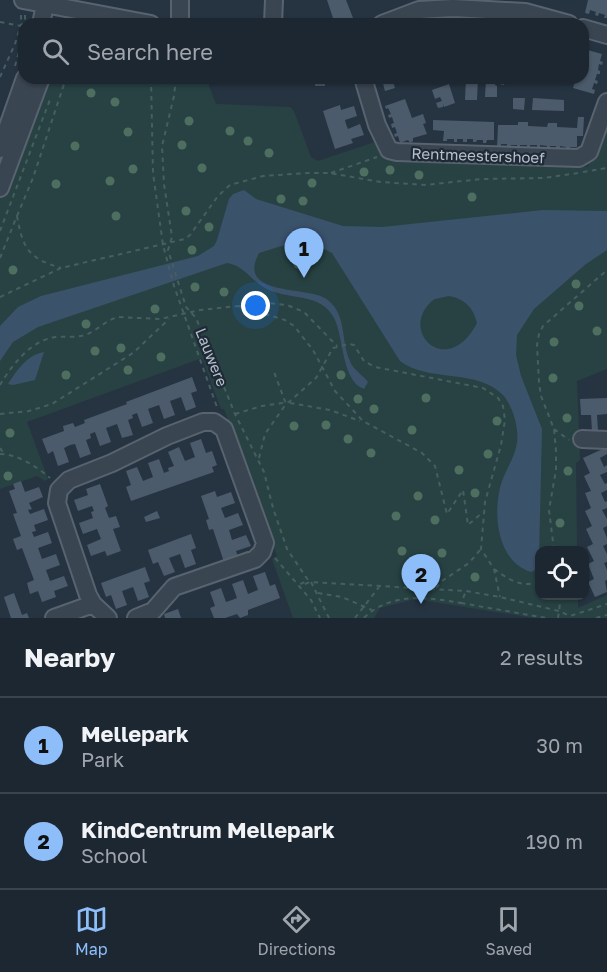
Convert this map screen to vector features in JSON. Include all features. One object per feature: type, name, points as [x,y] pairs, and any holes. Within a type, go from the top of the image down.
[{"type":"street","points":[[22,0],[53,3],[124,18]]},
{"type":"street","points":[[180,0],[180,18]]},
{"type":"street","points":[[273,18],[274,0]]},
{"type":"street","points":[[53,3],[55,18]]},
{"type":"street","points":[[34,18],[53,3]]},
{"type":"street","points":[[394,18],[420,5],[453,8],[525,6],[554,18]]},
{"type":"street","points":[[589,30],[607,35]]},
{"type":"street","points":[[0,149],[23,84]]},
{"type":"street","points":[[0,188],[39,84]]},
{"type":"street","name":"Rentmeestershoef","points":[[365,84],[377,125],[389,150],[397,152],[579,158],[590,152],[607,102]]},
{"type":"street","points":[[108,618],[93,604],[88,595],[57,503],[59,490],[69,480],[112,464],[167,436],[203,422],[214,422],[224,429],[266,543],[262,552],[255,558],[174,587],[153,611],[136,618]]},
{"type":"street","points":[[582,440],[607,440]]},
{"type":"street","points":[[54,618],[93,604]]},
{"type":"path","points":[[0,22],[18,23]]},
{"type":"path","points":[[0,77],[18,39]]},
{"type":"path","points":[[0,258],[33,178],[64,84]]},
{"type":"path","points":[[151,84],[153,173],[163,245],[174,286],[224,429]]},
{"type":"path","name":"Lauwere","points":[[175,84],[162,146],[164,184],[172,237],[168,258],[186,307],[196,318],[235,414],[259,458],[287,549],[308,580],[299,585]]},
{"type":"path","points":[[330,174],[381,156],[389,150]]},
{"type":"path","points":[[0,297],[61,268],[184,239],[190,235],[230,185],[263,176],[330,174],[381,182],[426,185],[481,179],[544,178],[607,168]]},
{"type":"path","points":[[17,216],[28,252],[45,263],[61,268]]},
{"type":"path","points":[[554,546],[549,510],[556,470],[556,452],[554,429],[541,396],[537,354],[538,333],[607,270]]},
{"type":"path","points":[[0,385],[13,366],[36,345],[48,339],[84,335],[97,330],[112,318],[118,317],[169,318],[190,311],[267,303],[287,305],[304,312],[338,346]]},
{"type":"path","points":[[239,306],[285,320],[294,326],[313,350],[335,391],[363,422]]},
{"type":"path","points":[[0,414],[29,411],[52,404],[133,353],[169,318]]},
{"type":"path","points":[[259,458],[265,434],[288,403],[316,378],[333,348],[338,346],[354,345],[364,361],[375,367],[483,388],[498,398],[503,406],[505,420],[484,512],[481,549],[494,569],[500,597]]},
{"type":"path","points":[[273,372],[288,403]]},
{"type":"path","points":[[235,414],[262,406],[288,403],[330,410],[363,422],[422,453],[435,466],[447,514],[463,490],[468,525],[484,512]]},
{"type":"path","points":[[0,448],[2,454],[21,459],[40,470],[59,490]]},
{"type":"path","name":"Lauwere","points":[[266,543],[273,556],[311,600],[320,618]]},
{"type":"path","points":[[436,588],[442,581],[457,573],[481,549]]},
{"type":"path","points":[[494,569],[514,582],[528,585],[535,583]]},
{"type":"path","points":[[299,585],[311,582],[466,591],[500,597],[574,616],[607,604]]},
{"type":"path","points":[[311,582],[329,618]]},
{"type":"path","points":[[355,618],[380,586]]},
{"type":"path","points":[[461,603],[466,591]]},
{"type":"path","points":[[318,593],[342,597],[372,610]]},
{"type":"path","points":[[364,618],[372,610],[397,600],[410,598],[439,599],[546,618]]},
{"type":"path","points":[[558,618],[560,600]]},
{"type":"path","points":[[596,618],[607,615]]},
{"type":"green space","points":[[42,84],[209,84],[216,104],[290,107],[294,111],[311,157],[318,161],[375,142],[372,131],[388,155],[588,167],[607,116],[607,369],[577,381],[580,460],[576,463],[577,546],[535,546],[535,600],[578,600],[578,608],[607,595],[607,618],[534,618],[415,599],[380,608],[374,618],[293,618],[272,559],[277,556],[224,409],[221,409],[202,358],[27,422],[48,479],[45,481],[37,476],[0,489],[0,198]]},
{"type":"water","points":[[244,190],[256,199],[343,226],[382,227],[543,210],[607,211],[607,250],[586,264],[534,309],[517,335],[516,355],[521,376],[542,429],[539,546],[535,546],[535,570],[531,572],[510,558],[500,534],[497,506],[499,493],[517,443],[515,418],[507,400],[492,387],[480,381],[425,372],[400,361],[332,253],[322,248],[304,244],[278,247],[259,253],[254,267],[257,276],[265,283],[315,294],[332,304],[340,319],[351,364],[368,382],[364,389],[351,377],[334,318],[322,304],[269,290],[258,284],[239,267],[227,263],[38,327],[13,342],[0,361],[0,326],[18,307],[41,296],[198,256],[214,246],[229,199],[233,194]],"holes":[[[449,296],[464,302],[473,312],[477,323],[466,339],[455,347],[444,349],[434,347],[421,331],[421,320],[425,309],[435,299]]]},
{"type":"water","points":[[44,352],[35,380],[8,384],[32,356]]},
{"type":"building","points":[[327,0],[346,0],[353,18],[333,18]]},
{"type":"building","points":[[588,0],[607,0],[607,18],[599,13],[598,16],[595,15],[596,12],[590,10],[589,14],[585,13]]},
{"type":"building","points":[[589,50],[602,54],[600,61],[603,62],[602,65],[599,64],[598,70],[600,74],[597,74],[595,80],[598,81],[597,84],[594,83],[592,89],[595,90],[594,94],[573,88],[574,84],[589,84]]},
{"type":"building","points":[[383,84],[394,84],[395,88],[385,91]]},
{"type":"building","points":[[449,84],[455,103],[444,107],[443,104],[443,107],[438,108],[436,103],[442,101],[440,97],[435,99],[432,90]]},
{"type":"building","points":[[466,84],[478,84],[477,100],[465,100]]},
{"type":"building","points":[[486,84],[495,84],[497,97],[485,97]]},
{"type":"building","points":[[513,98],[525,98],[524,110],[513,109]]},
{"type":"building","points":[[533,98],[564,100],[564,111],[532,110]]},
{"type":"building","points":[[405,99],[412,118],[423,114],[426,123],[423,124],[427,134],[413,138],[410,143],[408,140],[400,143],[398,136],[395,137],[394,134],[397,133],[395,127],[392,128],[391,124],[394,123],[392,117],[389,118],[388,115],[391,114],[385,106]]},
{"type":"building","points":[[340,105],[341,110],[354,106],[357,116],[345,120],[346,124],[348,129],[360,124],[364,135],[351,139],[353,143],[335,149],[323,111]]},
{"type":"building","points":[[578,117],[584,117],[583,136],[577,136],[577,147],[570,147],[570,150],[560,146],[560,150],[556,149],[556,146],[550,146],[550,149],[547,149],[547,146],[540,145],[540,149],[537,149],[537,145],[530,145],[530,148],[527,148],[527,145],[520,145],[520,148],[517,148],[517,145],[507,147],[507,144],[501,144],[501,147],[497,147],[498,125],[518,125],[518,122],[528,122],[528,126],[547,127],[548,123],[557,123],[557,127],[577,128]]},
{"type":"building","points":[[433,120],[494,122],[494,140],[487,140],[486,143],[483,143],[483,140],[473,142],[473,139],[467,139],[467,142],[463,142],[463,139],[457,139],[457,142],[454,142],[454,139],[443,141],[444,131],[433,130]]},
{"type":"building","points":[[192,377],[197,391],[191,393],[196,407],[186,411],[181,397],[170,401],[175,415],[164,419],[159,405],[148,409],[153,423],[142,427],[137,413],[132,415],[133,418],[128,420],[133,435],[122,438],[117,424],[106,428],[111,442],[100,446],[95,432],[90,434],[91,438],[86,440],[91,454],[80,458],[75,444],[70,445],[64,448],[69,462],[58,466],[53,451],[48,454],[42,439],[64,431],[63,426],[73,423],[75,427],[85,423],[84,420],[127,404],[126,402]]},
{"type":"building","points":[[607,398],[607,414],[597,415],[598,431],[592,431],[591,415],[581,415],[580,399]]},
{"type":"building","points":[[201,439],[206,453],[212,451],[217,465],[212,467],[214,472],[131,501],[126,487],[131,485],[126,471],[137,467],[143,481],[153,477],[148,463],[159,459],[164,473],[169,471],[168,468],[174,466],[168,452],[179,447],[185,461],[195,457],[190,443]]},
{"type":"building","points":[[607,447],[607,454],[600,458],[604,467],[607,465],[607,472],[600,475],[605,484],[607,483],[607,490],[601,493],[605,502],[607,501],[607,508],[602,510],[607,519],[607,526],[603,528],[607,544],[603,546],[607,554],[607,562],[604,563],[607,570],[605,581],[607,592],[595,597],[589,584],[589,582],[594,579],[589,566],[589,564],[594,561],[589,551],[589,546],[593,544],[586,529],[592,526],[585,511],[591,508],[585,493],[591,491],[584,476],[590,473],[583,458]]},
{"type":"building","points":[[21,481],[25,492],[39,487],[43,497],[29,503],[32,509],[28,510],[30,514],[44,509],[48,520],[34,525],[36,531],[32,532],[34,537],[48,532],[52,543],[38,548],[42,559],[56,554],[60,565],[46,570],[50,581],[64,576],[68,586],[54,591],[56,597],[42,602],[38,591],[30,594],[27,583],[34,580],[22,548],[17,550],[13,539],[21,536],[13,514],[17,513],[9,491],[15,489],[13,484]]},
{"type":"building","points":[[100,484],[108,506],[105,508],[109,518],[116,516],[120,527],[113,529],[121,551],[107,556],[105,551],[91,556],[87,545],[101,539],[97,529],[83,534],[79,523],[93,518],[91,512],[94,511],[92,506],[78,511],[74,500],[88,495],[86,489]]},
{"type":"building","points":[[215,491],[217,497],[231,492],[235,503],[221,508],[225,518],[238,513],[243,525],[229,530],[232,540],[246,535],[251,546],[236,551],[238,557],[224,562],[213,529],[209,530],[206,520],[209,519],[201,496]]},
{"type":"building","points":[[157,511],[160,518],[146,522],[144,517]]},
{"type":"building","points":[[191,534],[196,548],[191,550],[196,564],[185,568],[180,554],[169,558],[175,572],[164,576],[158,562],[153,564],[148,550]]},
{"type":"building","points":[[145,567],[150,581],[144,583],[149,597],[138,601],[133,587],[122,591],[127,605],[116,609],[111,595],[106,597],[101,583]]},
{"type":"building","points":[[265,572],[270,586],[275,584],[280,598],[248,610],[248,615],[240,618],[237,614],[225,618],[214,618],[210,608],[215,606],[210,592],[221,588],[226,602],[232,600],[237,598],[232,584],[243,580],[248,594],[258,590],[253,576]]},
{"type":"building","points":[[14,593],[22,615],[27,613],[29,618],[11,618],[4,597]]},
{"type":"building","points":[[178,609],[181,618],[165,618],[164,614]]},
{"type":"place","name":"Mellepark","points":[[304,278]]},
{"type":"place","name":"KindCentrum Mellepark","points":[[421,604]]}]
